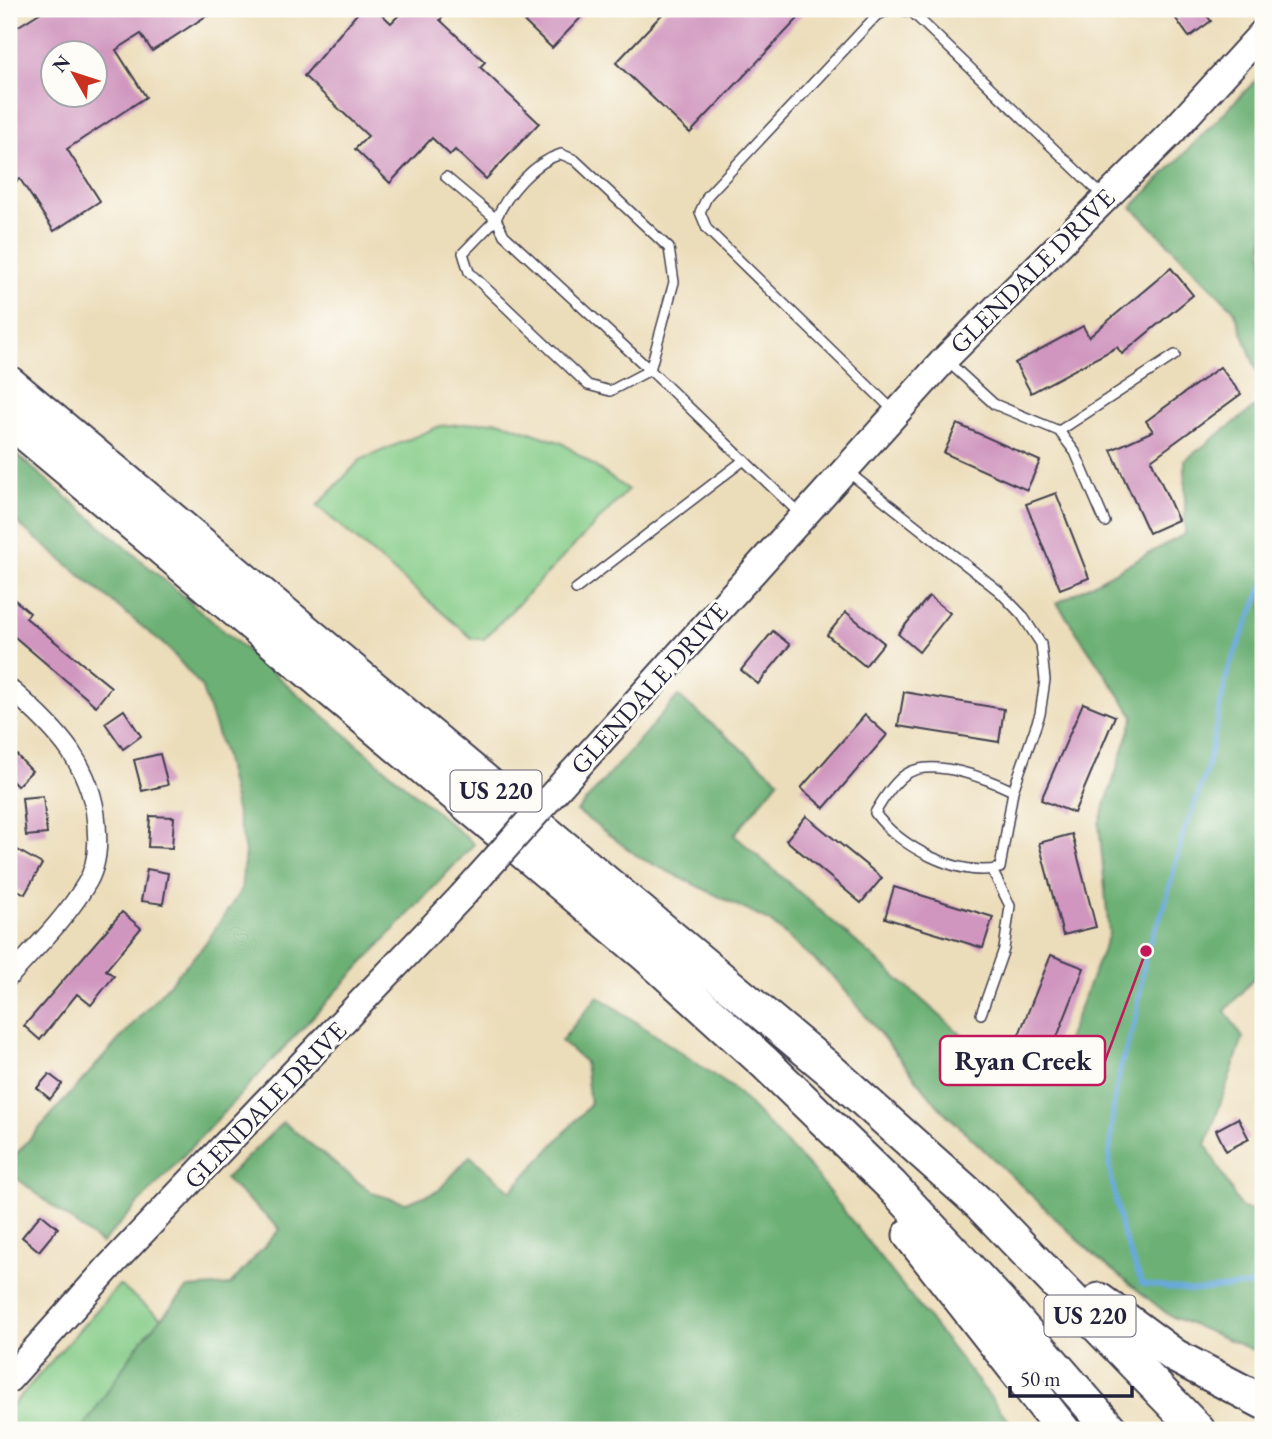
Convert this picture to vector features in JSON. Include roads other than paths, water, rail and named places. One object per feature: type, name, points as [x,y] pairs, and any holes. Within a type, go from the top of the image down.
[{"type":"highway","name":"US 220","points":[[9,383],[829,1069],[980,1204],[1198,1430]]},
{"type":"highway","name":"US 220","points":[[9,420],[646,955],[765,1062],[943,1241],[1111,1430]]},
{"type":"highway","points":[[765,1062],[783,1098],[913,1239],[1063,1430]]},
{"type":"highway","points":[[980,1204],[1024,1228],[1096,1297],[1154,1342],[1199,1370],[1263,1402]]},
{"type":"street","name":"GLENDALE DRIVE","points":[[9,1379],[109,1267],[396,969],[945,359],[1171,133],[1263,32]]},
{"type":"street","points":[[9,688],[61,736],[93,792],[98,851],[87,885],[9,977]]},
{"type":"lane","points":[[891,9],[876,16],[708,195],[700,212],[707,229],[896,413]]},
{"type":"lane","points":[[897,9],[911,11],[1106,198]]},
{"type":"lane","points":[[561,154],[575,160],[669,248],[674,282],[650,370],[610,391],[587,385],[469,272],[463,253],[496,219],[503,204],[546,159],[561,154]]},
{"type":"lane","points":[[446,177],[496,219],[504,235],[804,518]]},
{"type":"lane","points":[[1059,431],[1175,355]]},
{"type":"lane","points":[[945,359],[994,404],[1059,431],[1075,452],[1105,522]]},
{"type":"lane","points":[[576,589],[744,460]]},
{"type":"lane","points":[[846,471],[999,591],[1022,615],[1041,643],[1045,680],[1040,714],[1013,791],[1000,868],[982,873],[917,851],[884,826],[875,813],[886,795],[908,773],[940,768],[988,779],[1013,791]]},
{"type":"lane","points":[[981,1014],[1004,949],[1010,906],[992,870]]},
{"type":"waterway","points":[[1263,586],[1228,670],[1206,773],[1182,838],[1165,905],[1146,951],[1136,1018],[1122,1062],[1114,1100],[1109,1166],[1122,1232],[1142,1284],[1192,1291],[1263,1284]]},
{"type":"place","name":"Ryan Creek","points":[[1146,951]]}]
